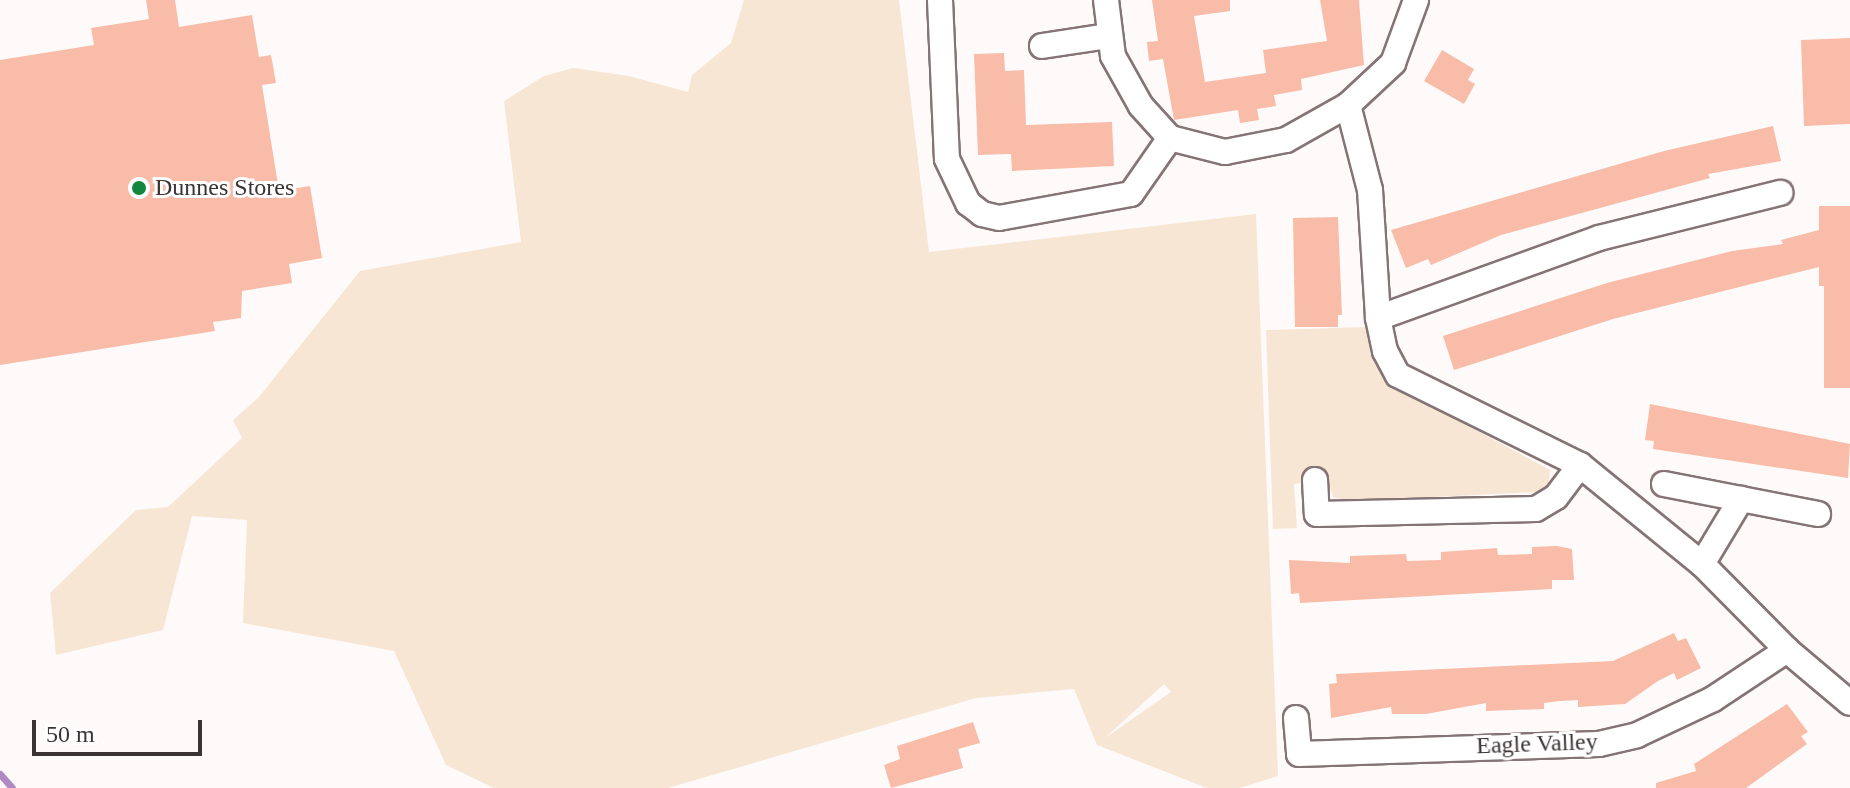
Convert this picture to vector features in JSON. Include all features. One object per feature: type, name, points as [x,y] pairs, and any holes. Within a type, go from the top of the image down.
[{"type":"street","points":[[940,0],[947,159],[968,203],[982,214],[999,218],[1131,194],[1170,138]]},
{"type":"street","points":[[1106,0],[1107,36],[1131,91],[1170,138],[1214,150],[1257,149],[1286,140],[1348,105],[1393,63],[1416,0]]},
{"type":"street","points":[[1042,46],[1107,36]]},
{"type":"street","points":[[1348,105],[1370,190],[1378,318],[1385,351],[1398,375],[1580,465],[1702,564],[1787,650],[1850,703]]},
{"type":"street","points":[[1378,318],[1599,238],[1780,193]]},
{"type":"street","points":[[1315,480],[1317,514],[1536,509],[1556,497],[1580,465]]},
{"type":"street","points":[[1664,484],[1818,514]]},
{"type":"street","points":[[1702,564],[1741,499]]},
{"type":"street","name":"Eagle Valley","points":[[1296,718],[1299,754],[1599,744],[1637,735],[1713,699],[1787,650]]},
{"type":"shaded area","points":[[744,0],[899,0],[929,252],[1256,214],[1278,776],[1240,788],[1207,788],[1097,745],[1074,689],[976,698],[668,788],[494,788],[446,765],[394,651],[243,623],[247,520],[192,516],[163,630],[56,655],[50,593],[136,510],[168,507],[242,438],[233,420],[258,398],[360,271],[521,242],[504,101],[544,76],[573,68],[629,76],[688,92],[692,75],[731,43]],"holes":[[[1164,684],[1171,692],[1105,738]]]},
{"type":"shaded area","points":[[1366,327],[1372,359],[1386,382],[1550,470],[1548,487],[1537,492],[1351,501],[1333,497],[1328,481],[1294,484],[1297,528],[1273,529],[1266,330]]},
{"type":"building","name":"Dunnes Stores","points":[[146,0],[175,0],[179,27],[252,15],[259,57],[271,55],[276,83],[262,85],[279,191],[310,186],[322,258],[289,264],[292,283],[242,291],[241,318],[213,322],[215,331],[0,365],[0,60],[94,45],[91,28],[149,19]]},
{"type":"building","points":[[1152,0],[1230,0],[1230,11],[1194,16],[1205,82],[1266,73],[1263,50],[1327,41],[1320,0],[1359,0],[1364,65],[1301,79],[1302,90],[1274,95],[1276,106],[1257,109],[1259,120],[1240,123],[1238,110],[1174,120],[1163,59],[1149,61],[1147,42],[1158,41]]},
{"type":"building","points":[[1850,38],[1850,124],[1804,126],[1801,40]]},
{"type":"building","points":[[1442,50],[1474,69],[1468,80],[1475,84],[1464,104],[1424,81]]},
{"type":"building","points":[[1004,53],[1005,71],[1024,70],[1026,125],[1112,122],[1114,166],[1012,171],[1011,154],[978,155],[974,54]]},
{"type":"building","points":[[1773,126],[1781,161],[1708,174],[1710,178],[1501,235],[1431,265],[1428,259],[1406,268],[1391,230],[1664,151]]},
{"type":"building","points":[[1819,206],[1850,206],[1850,388],[1824,388],[1824,286],[1819,286],[1819,267],[1613,319],[1454,370],[1443,336],[1607,283],[1732,251],[1783,244],[1781,240],[1819,230]]},
{"type":"building","points":[[1338,217],[1342,315],[1338,315],[1338,327],[1295,327],[1293,218]]},
{"type":"building","points":[[1650,404],[1850,444],[1848,478],[1653,449],[1654,441],[1645,440]]},
{"type":"building","points":[[1532,547],[1572,549],[1574,580],[1552,580],[1552,589],[1300,603],[1299,593],[1291,594],[1289,560],[1350,563],[1350,556],[1406,554],[1407,561],[1441,560],[1441,552],[1497,548],[1498,555],[1532,554]]},
{"type":"building","points":[[1674,633],[1678,641],[1686,638],[1701,668],[1677,680],[1674,673],[1625,704],[1578,707],[1578,700],[1544,703],[1544,709],[1486,711],[1486,703],[1426,714],[1392,714],[1391,707],[1331,718],[1329,684],[1337,683],[1336,674],[1613,661]]},
{"type":"building","points":[[1787,704],[1808,732],[1801,736],[1807,744],[1746,788],[1656,788],[1656,783],[1696,771],[1694,764]]},
{"type":"building","points":[[973,722],[980,743],[958,749],[963,768],[891,788],[884,765],[900,759],[897,746]]},
{"type":"waterway","points":[[0,774],[12,788]]},
{"type":"place","name":"Dunnes Stores","points":[[139,188]]}]
